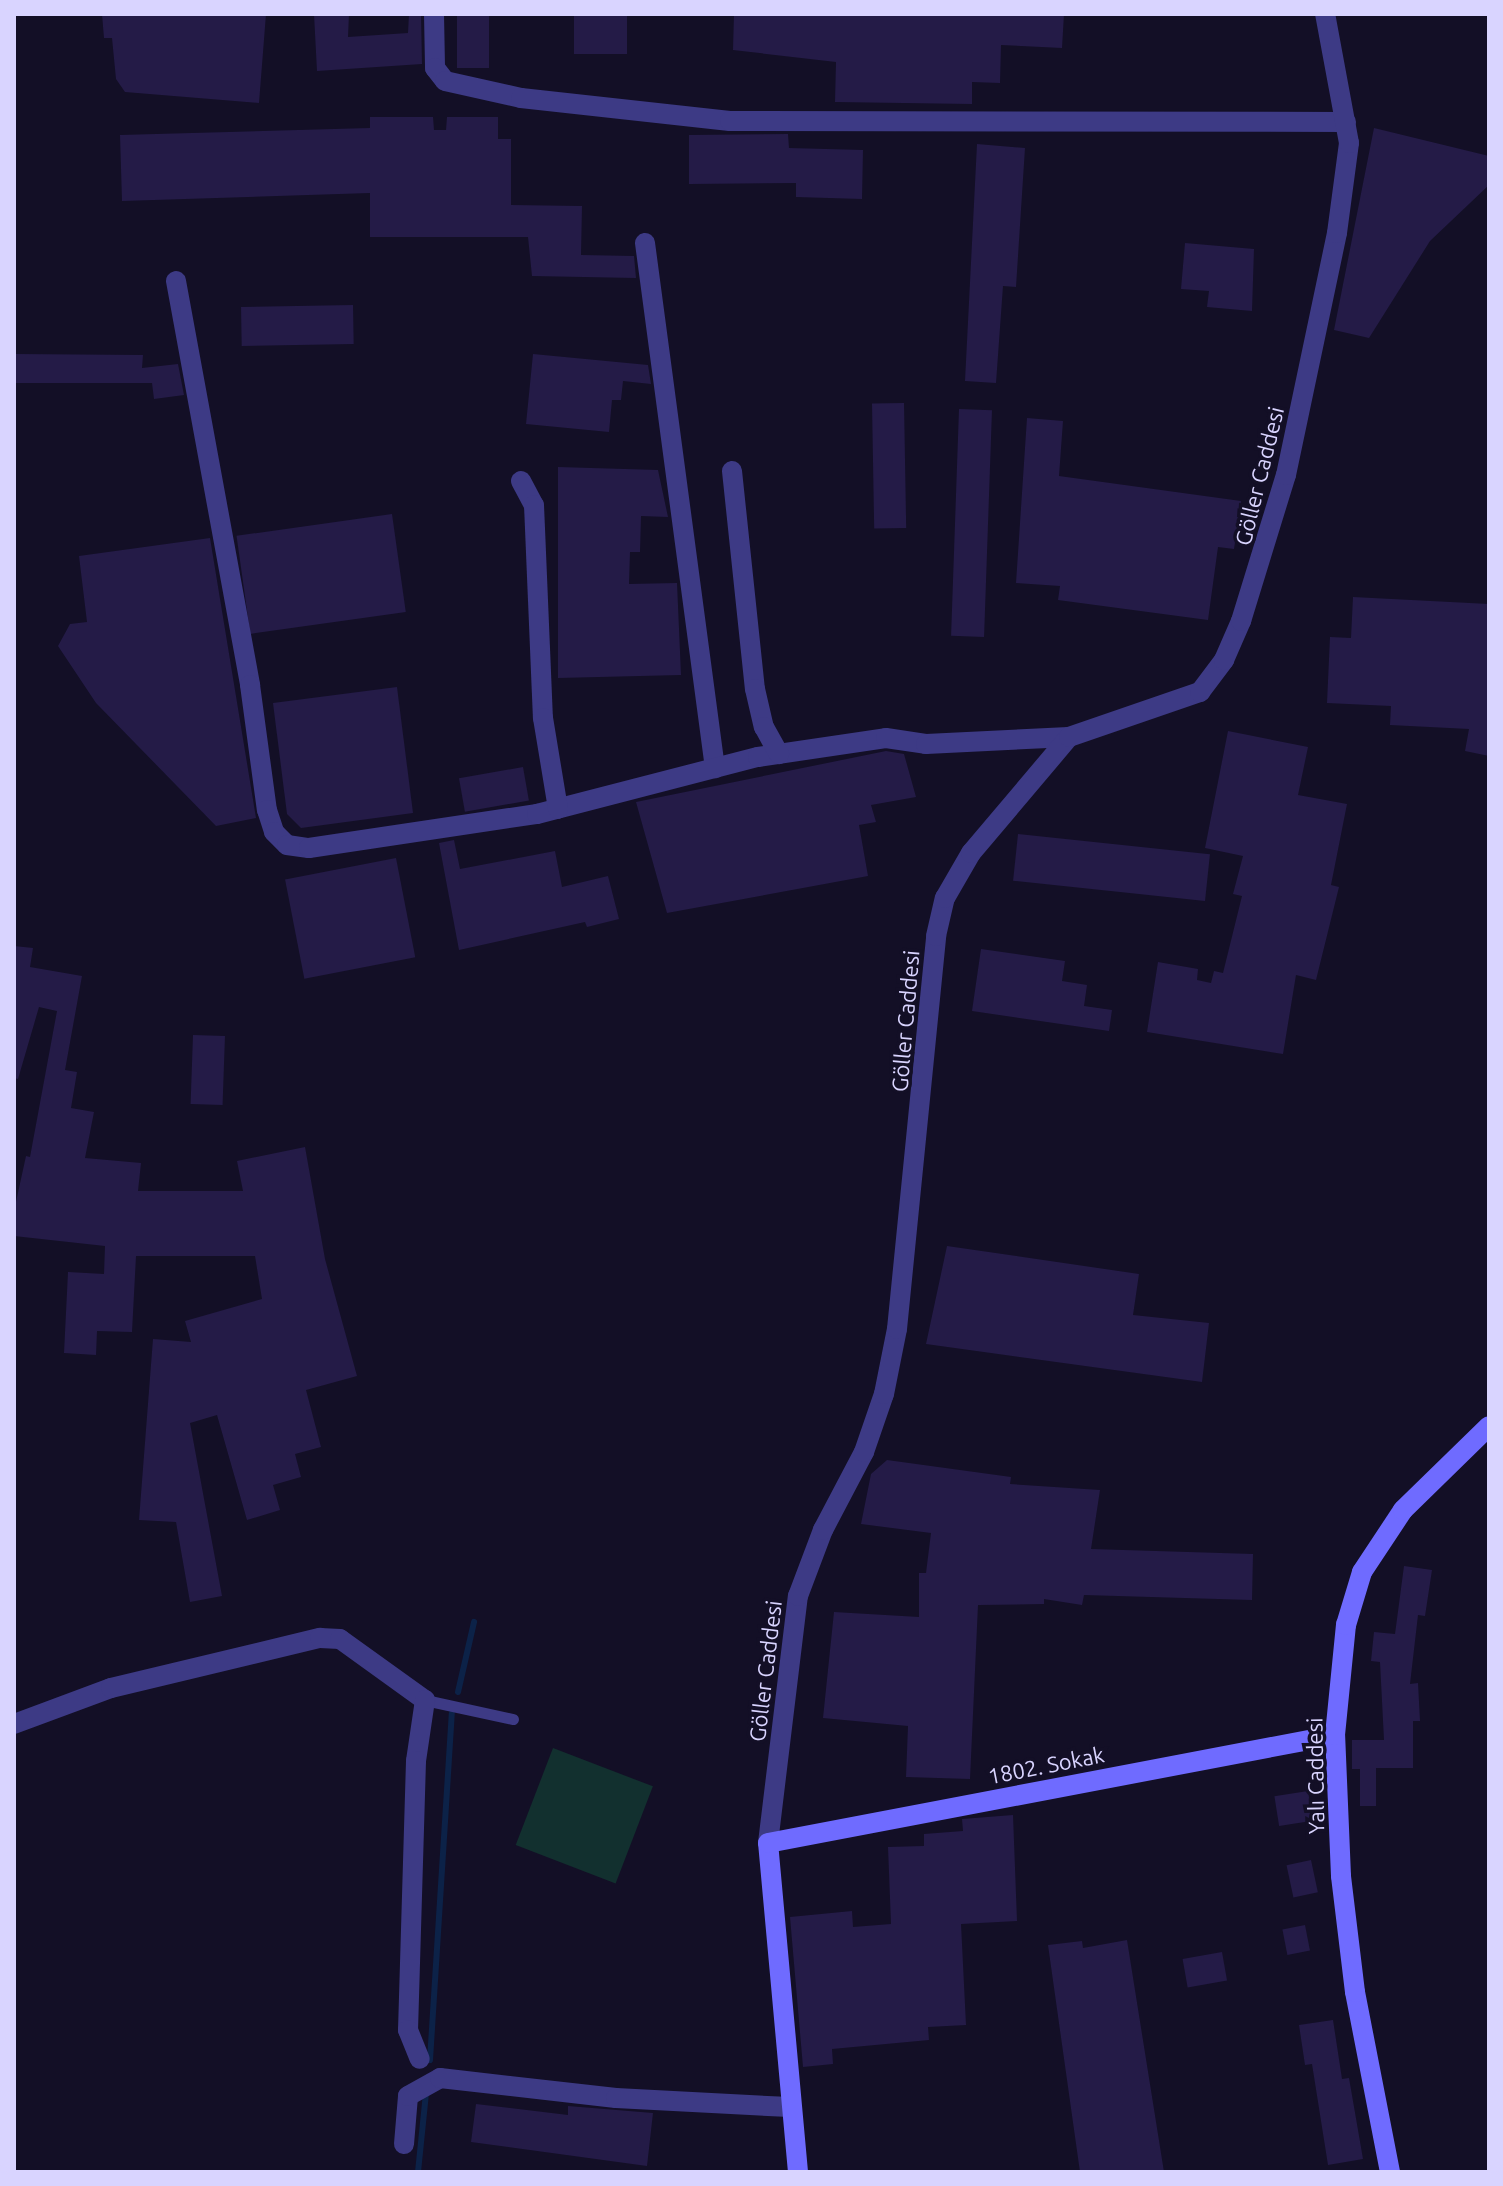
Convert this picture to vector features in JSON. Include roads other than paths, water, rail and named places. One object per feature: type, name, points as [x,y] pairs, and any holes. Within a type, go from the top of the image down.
[{"type":"street","points":[[434,14],[435,68],[445,81],[521,98],[730,121],[1346,122]]},
{"type":"street","name":"Göller Caddesi","points":[[798,2172],[768,1843],[798,1596],[823,1530],[864,1452],[884,1394],[897,1329],[936,936],[945,898],[971,853],[1069,737],[1200,692],[1224,660],[1265,555],[1286,475],[1337,233],[1349,143],[1325,14]]},
{"type":"street","points":[[645,243],[715,768]]},
{"type":"street","points":[[176,281],[274,832],[287,845],[309,848],[558,809],[779,754],[886,738],[926,744],[1069,737]]},
{"type":"street","points":[[732,471],[740,583],[755,689],[764,727],[779,754]]},
{"type":"street","points":[[521,481],[534,505],[543,718],[558,809]]},
{"type":"street","name":"Yalı Caddesi","points":[[1390,2172],[1355,1992],[1341,1876],[1335,1735],[1346,1625],[1362,1572],[1403,1510],[1489,1426]]},
{"type":"street","points":[[14,1724],[111,1688],[320,1638],[340,1639],[425,1700],[416,1761],[408,2030],[420,2059]]},
{"type":"street","name":"1802. Sokak","points":[[768,1843],[1335,1735]]},
{"type":"street","points":[[404,2144],[408,2096],[440,2078],[616,2098],[790,2107]]},
{"type":"lane","points":[[425,1700],[513,1719]]},
{"type":"waterway","points":[[458,1692],[474,1622]]},
{"type":"waterway","points":[[430,2060],[452,1714]]},
{"type":"waterway","points":[[418,2172],[426,2093]]}]
